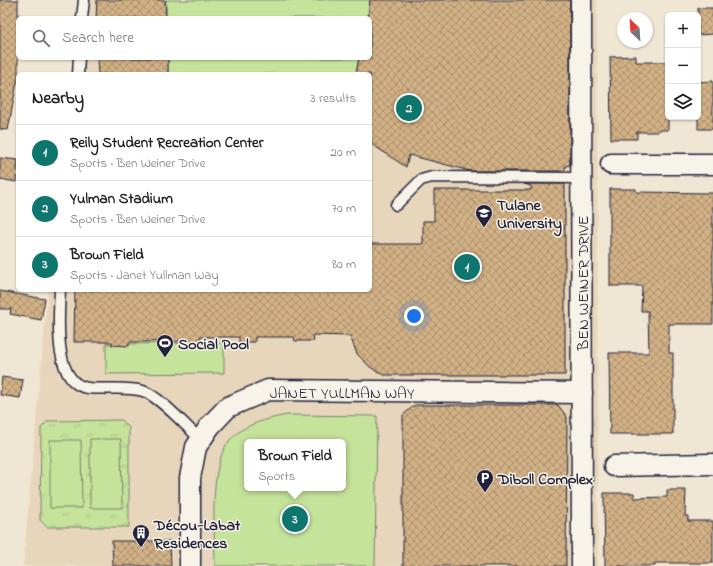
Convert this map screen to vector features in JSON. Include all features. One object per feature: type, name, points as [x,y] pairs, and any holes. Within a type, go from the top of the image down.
[{"type":"street","name":"BEN WEINER DRIVE","points":[[581,0],[582,566]]},
{"type":"street","points":[[611,164],[713,164]]},
{"type":"street","name":"JANET YULLMAN WAY","points":[[190,566],[190,478],[196,447],[210,426],[228,407],[268,390],[582,393]]},
{"type":"street","points":[[614,466],[713,464]]},
{"type":"lane","points":[[82,16],[84,0]]},
{"type":"lane","points":[[78,72],[79,60]]},
{"type":"lane","points":[[396,205],[411,188],[421,180],[432,177],[581,178]]},
{"type":"lane","points":[[60,292],[59,343],[63,364],[72,379],[86,388],[129,389],[144,391],[157,399],[201,440]]},
{"type":"shaded area","name":"Tulane University","points":[[81,0],[597,0],[598,566],[23,566],[48,292],[372,292],[372,72],[73,72],[75,60],[372,60],[372,16],[79,16]]},
{"type":"green space","points":[[166,0],[370,0],[368,16],[166,16]]},
{"type":"green space","points":[[168,60],[359,60],[356,72],[168,72]]},
{"type":"green space","name":"Social Pool","points":[[224,343],[224,373],[106,374],[106,344]]},
{"type":"green space","points":[[287,415],[377,416],[375,566],[215,566],[215,483],[222,453],[229,441],[241,430],[264,421]]},
{"type":"green space","points":[[122,420],[129,428],[129,527],[47,527],[40,520],[41,428],[48,421]]},
{"type":"green space","points":[[90,439],[121,439],[122,508],[90,508]]},
{"type":"green space","points":[[50,440],[81,440],[82,508],[50,508]]},
{"type":"building","points":[[0,0],[18,0],[18,16],[16,16],[16,60],[18,60],[18,72],[16,72],[16,87],[8,130],[0,129]]},
{"type":"building","points":[[97,0],[165,0],[166,16],[96,16]]},
{"type":"building","points":[[370,0],[570,0],[570,165],[565,166],[565,171],[470,171],[409,155],[406,167],[372,144],[372,72],[356,72],[359,60],[372,60],[372,16],[368,16]]},
{"type":"building","points":[[698,8],[713,8],[713,34],[701,35],[701,12],[698,12]]},
{"type":"building","points":[[636,56],[636,62],[665,62],[665,120],[668,120],[668,130],[658,130],[658,132],[637,132],[637,139],[611,139],[610,57]]},
{"type":"building","points":[[97,60],[168,60],[168,72],[98,72]]},
{"type":"building","points":[[713,81],[713,129],[698,129],[698,120],[701,120],[701,82]]},
{"type":"building","points":[[0,158],[16,160],[16,182],[0,179]]},
{"type":"building","points":[[524,184],[565,184],[565,375],[384,375],[370,367],[357,354],[350,336],[313,335],[314,341],[295,341],[294,337],[255,337],[255,342],[239,342],[239,337],[200,337],[200,341],[129,342],[129,346],[112,345],[112,342],[74,342],[75,292],[372,292],[372,244],[423,244],[423,221],[434,221],[434,190],[531,190],[531,186]]},
{"type":"building","points":[[610,189],[636,189],[636,192],[713,193],[713,324],[669,324],[669,353],[673,353],[673,434],[610,434],[609,353],[649,353],[648,311],[641,311],[642,286],[610,286]]},
{"type":"building","points":[[0,291],[45,299],[41,320],[10,314],[11,309],[0,309]]},
{"type":"building","points":[[2,377],[23,380],[20,398],[0,395]]},
{"type":"building","name":"Diboll Complex","points":[[415,405],[558,405],[567,417],[566,566],[403,566],[403,415]]},
{"type":"building","points":[[667,490],[686,490],[685,516],[688,516],[688,521],[713,521],[713,563],[655,563],[655,566],[605,566],[604,493],[634,493],[634,498],[667,497]]},
{"type":"building","name":"Décou-Labat Residences","points":[[112,541],[170,541],[171,566],[113,566]]},
{"type":"place","name":"Yulman Stadium","points":[[409,108]]},
{"type":"place","name":"Tulane University","points":[[484,228]]},
{"type":"place","name":"Reily Student Recreation Center","points":[[467,267]]},
{"type":"place","name":"Social Pool","points":[[165,358]]},
{"type":"place","name":"Diboll Complex","points":[[485,493]]},
{"type":"place","name":"Brown Field","points":[[295,519]]},
{"type":"place","name":"Décou-Labat Residences","points":[[141,548]]}]
